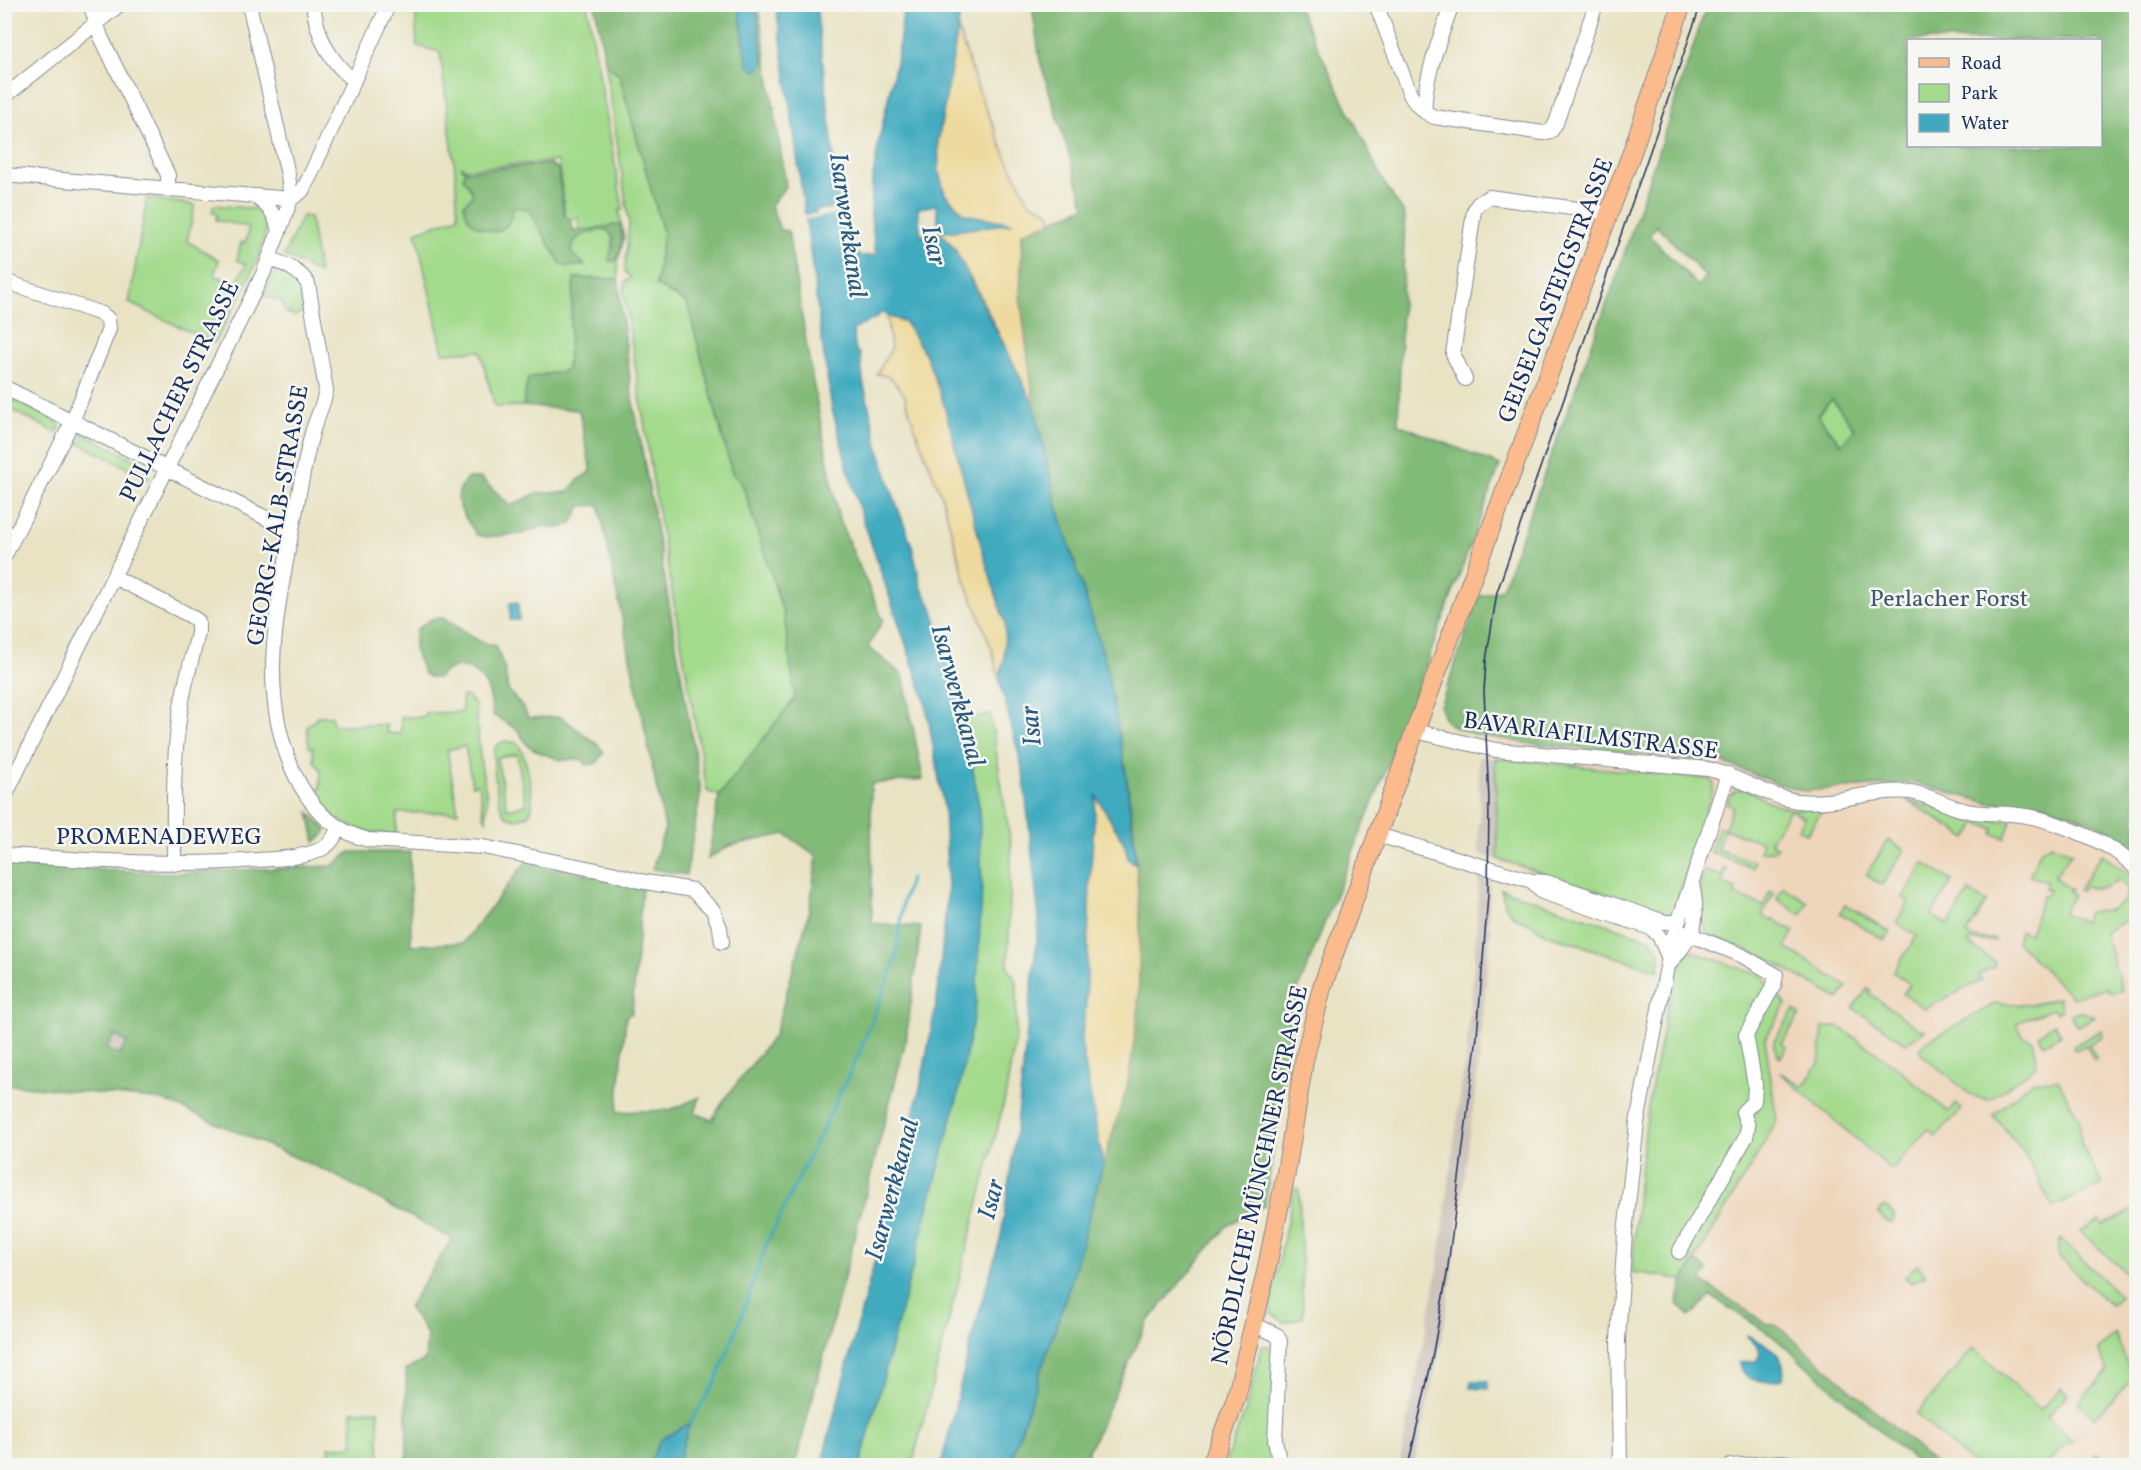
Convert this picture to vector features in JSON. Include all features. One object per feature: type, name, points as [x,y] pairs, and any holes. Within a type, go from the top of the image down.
[{"type":"main road","name":"GEISELGASTEIGSTRASSE","points":[[1469,590],[1646,114],[1682,4]]},
{"type":"main road","name":"NÖRDLICHE MÜNCHNER STRASSE","points":[[1211,1466],[1236,1398],[1277,1220],[1304,1061],[1322,987],[1469,590]]},
{"type":"street","points":[[90,4],[96,23],[168,175],[168,190]]},
{"type":"street","points":[[4,97],[120,4]]},
{"type":"street","points":[[4,175],[291,199],[288,175],[249,4]]},
{"type":"street","points":[[313,4],[316,27],[325,48],[336,65],[354,81]]},
{"type":"street","name":"PULLACHER STRASSE","points":[[4,798],[269,258],[291,199],[302,191],[309,178],[389,4]]},
{"type":"street","points":[[1376,4],[1410,94],[1416,105],[1425,112],[1434,117],[1543,133],[1551,131],[1560,112],[1596,4]]},
{"type":"street","points":[[1425,112],[1424,99],[1452,4]]},
{"type":"street","points":[[1465,379],[1453,354],[1474,211],[1478,204],[1489,196],[1608,213]]},
{"type":"street","points":[[256,197],[272,210],[277,220],[279,233]]},
{"type":"street","name":"GEORG-KALB-STRASSE","points":[[269,258],[297,271],[308,284],[326,390],[324,403],[313,431],[292,531],[275,623],[273,675],[276,714],[283,746],[299,783],[312,805],[338,829],[352,836],[369,840],[483,847],[510,851],[640,881],[692,890],[713,910],[720,928],[722,942]]},
{"type":"street","points":[[4,281],[90,309],[108,319],[109,329],[72,422],[4,556]]},
{"type":"street","points":[[4,387],[292,531]]},
{"type":"street","points":[[114,577],[198,621],[198,633],[181,702],[175,785],[174,864]]},
{"type":"street","name":"BAVARIAFILMSTRASSE","points":[[1415,731],[1496,750],[1708,769],[1728,774],[1780,797],[1797,801],[1817,802],[1912,792],[1982,814],[2026,815],[2086,836],[2114,850],[2136,868]]},
{"type":"street","points":[[1668,962],[1685,930],[1685,900],[1728,774]]},
{"type":"street","name":"PROMENADEWEG","points":[[4,855],[174,864],[282,859],[325,847],[331,842],[338,829]]},
{"type":"street","points":[[1376,841],[1532,881],[1546,882],[1685,930],[1741,955],[1776,975],[1774,985],[1746,1035],[1755,1085],[1754,1101],[1743,1112],[1748,1126],[1746,1137],[1679,1252]]},
{"type":"street","points":[[1532,881],[1542,891],[1651,928],[1659,936],[1668,962]]},
{"type":"street","points":[[1620,1466],[1618,1354],[1624,1233],[1636,1123],[1672,941],[1696,924],[1691,882]]},
{"type":"street","points":[[1253,1324],[1277,1335],[1280,1341],[1275,1440],[1280,1466]]},
{"type":"street","points":[[1731,1466],[1782,1462],[1811,1466]]},
{"type":"shaded area","points":[[1496,738],[1526,743],[1722,762],[1804,791],[1914,783],[1989,803],[2043,804],[2097,824],[2124,839],[2136,851],[2136,1465],[1919,1465],[1774,1337],[1711,1296],[1690,1316],[1677,1304],[1683,1281],[1632,1272],[1638,1186],[1650,1095],[1674,973],[1689,950],[1698,928],[1498,862]]},
{"type":"shaded area","points":[[1478,757],[1495,758],[1498,859],[1479,855]]},
{"type":"shaded area","points":[[1479,875],[1490,880],[1488,926],[1491,926],[1479,1061],[1452,1276],[1442,1339],[1414,1465],[1399,1465],[1437,1274],[1465,1059],[1474,969]]},
{"type":"shaded area","points":[[114,1035],[127,1041],[120,1055],[107,1049]]},
{"type":"green space","points":[[415,5],[587,5],[623,210],[619,211],[624,238],[618,262],[618,279],[574,278],[567,370],[528,378],[523,406],[495,407],[480,351],[443,353],[416,232],[458,217],[455,170],[440,52],[417,46]],"holes":[[[558,161],[566,219],[578,218],[580,230],[566,232],[573,261],[528,209],[514,206],[510,215],[464,169]]]},
{"type":"green space","points":[[595,5],[738,5],[741,19],[764,64],[755,5],[758,5],[786,186],[771,205],[780,230],[788,231],[839,520],[883,620],[868,647],[903,675],[923,779],[871,784],[872,923],[921,927],[906,1040],[795,1465],[405,1465],[407,1457],[406,1370],[425,1360],[427,1334],[408,1307],[452,1239],[331,1173],[163,1100],[5,1084],[5,865],[173,873],[332,866],[350,852],[410,852],[411,945],[463,943],[528,859],[642,888],[632,1013],[626,1017],[617,1112],[670,1110],[700,1097],[695,1113],[712,1120],[724,1100],[775,1034],[809,912],[817,856],[785,834],[729,846],[708,859],[719,796],[795,698],[784,615],[743,486],[732,473],[687,303],[656,285],[663,232],[619,74],[606,65]],"holes":[[[114,1035],[127,1042],[120,1055],[107,1049]]]},
{"type":"green space","points":[[1032,5],[1297,5],[1384,183],[1405,215],[1398,424],[1500,465],[1405,722],[1295,997],[1265,1206],[1255,1209],[1227,1226],[1147,1323],[1082,1465],[1009,1466],[1073,1276],[1103,1164],[1127,1087],[1138,1013],[1140,919],[1134,831],[1125,767],[1105,660],[1057,506],[1034,405],[1020,296],[1022,233],[1085,207],[1040,61]]},
{"type":"green space","name":"Perlacher Forst","points":[[1707,5],[2136,5],[2136,851],[2124,839],[2097,824],[2043,804],[1989,803],[1914,783],[1804,791],[1722,762],[1526,743],[1473,734],[1454,727],[1445,720],[1440,707],[1479,596],[1502,589],[1615,281]],"holes":[[[1657,226],[1706,277],[1698,286],[1649,235]],[[1832,399],[1855,429],[1841,444],[1817,415]]]},
{"type":"green space","points":[[606,65],[619,74],[663,232],[656,285],[687,303],[732,473],[743,486],[784,615],[795,698],[719,796],[707,791],[656,500],[624,292],[625,282],[631,278],[625,271],[629,223]]},
{"type":"green space","points":[[550,164],[558,169],[564,214],[571,222],[574,232],[620,224],[622,244],[615,261],[609,261],[613,238],[607,230],[589,232],[579,237],[572,246],[571,253],[585,265],[568,267],[561,264],[528,209],[514,207],[508,225],[497,232],[474,225],[468,217],[464,204],[473,195],[463,178],[465,172],[461,166],[468,171]]},
{"type":"green space","points":[[147,198],[195,205],[187,241],[219,260],[214,275],[236,284],[246,264],[237,260],[241,242],[245,243],[248,234],[248,227],[216,220],[217,214],[212,213],[214,205],[256,209],[264,217],[265,232],[252,273],[214,343],[129,303]]},
{"type":"green space","points":[[302,216],[310,217],[319,273],[284,256]]},
{"type":"green space","points":[[279,266],[300,277],[309,309],[295,316],[285,312],[282,302],[263,295]]},
{"type":"green space","points":[[574,278],[618,279],[632,397],[701,791],[686,875],[652,869],[665,828],[599,505],[581,506],[572,523],[561,528],[543,526],[522,534],[487,537],[477,535],[463,514],[458,499],[462,485],[468,478],[481,478],[511,506],[537,493],[568,492],[578,480],[591,471],[579,410],[523,406],[528,378],[567,370]]},
{"type":"green space","points":[[5,395],[56,421],[60,427],[57,433],[5,407]]},
{"type":"green space","points":[[1832,399],[1855,429],[1841,444],[1817,415]]},
{"type":"green space","points":[[81,432],[145,465],[149,479],[71,439]]},
{"type":"green space","points":[[443,618],[479,641],[496,646],[505,670],[508,690],[524,709],[528,718],[561,717],[604,752],[597,763],[588,765],[581,759],[561,760],[528,746],[518,730],[493,715],[488,690],[484,682],[473,671],[459,667],[452,668],[438,678],[424,674],[414,649],[416,630],[431,619]]},
{"type":"green space","points":[[462,696],[468,697],[475,705],[481,765],[487,797],[486,820],[479,784],[472,785],[465,746],[447,750],[458,812],[397,813],[396,835],[360,830],[336,818],[320,803],[315,791],[320,788],[321,770],[314,761],[313,747],[309,747],[307,726],[317,716],[332,716],[333,725],[386,725],[387,733],[401,734],[401,717],[425,717],[425,713],[462,712]]},
{"type":"green space","points":[[990,714],[1011,845],[1008,967],[1017,983],[1016,1035],[1005,1098],[912,1465],[860,1466],[958,1095],[979,806],[965,719]]},
{"type":"green space","points":[[504,741],[517,743],[520,748],[528,772],[532,797],[532,809],[527,816],[517,819],[506,816],[503,811],[494,771],[496,746]],"holes":[[[517,754],[526,805],[507,809],[497,758]]]},
{"type":"green space","points":[[1495,758],[1711,779],[1714,785],[1673,915],[1498,859]]},
{"type":"green space","points":[[1747,789],[1765,800],[1790,809],[1770,842],[1777,847],[1774,851],[1759,852],[1762,842],[1724,829],[1717,849],[1755,862],[1753,868],[1710,852],[1719,827],[1725,828],[1733,806],[1727,803],[1730,796],[1736,791]]},
{"type":"green space","points":[[1907,800],[1974,820],[2011,821],[2005,838],[1993,834],[1994,829],[1977,823],[1967,838]]},
{"type":"green space","points":[[1824,807],[1807,834],[1798,829],[1805,818],[1790,809]]},
{"type":"green space","points":[[309,812],[327,830],[315,842]]},
{"type":"green space","points":[[1888,840],[1904,850],[1882,885],[1866,875]]},
{"type":"green space","points":[[2051,845],[2072,852],[2054,877],[2071,890],[2069,892],[2073,895],[2063,913],[2084,922],[2087,912],[2107,911],[2126,901],[2125,898],[2129,895],[2126,892],[2129,890],[2119,879],[2103,888],[2084,886],[2082,891],[2078,890],[2102,854],[2136,880],[2136,921],[2127,919],[2105,933],[2122,991],[2109,993],[2107,987],[2073,998],[2017,942],[2020,931],[2030,934],[2043,895],[2046,896],[2049,890],[2045,888],[2047,881],[2029,876],[2041,850]]},
{"type":"green space","points":[[1924,863],[1952,881],[1931,915],[1948,925],[1969,892],[1987,902],[1966,934],[1972,938],[1995,939],[1995,941],[1969,941],[1969,944],[1995,962],[1994,967],[1979,974],[1982,980],[1925,1009],[1903,994],[1910,984],[1893,972],[1917,936],[1896,922],[1909,902],[1903,898]]},
{"type":"green space","points":[[1724,868],[1727,869],[1722,884],[1736,889],[1734,894],[1763,906],[1770,891],[1774,893],[1762,915],[1794,931],[1785,947],[1847,986],[1839,999],[1768,959],[1709,934],[1705,929],[1700,885],[1704,870],[1721,876]]},
{"type":"green space","points":[[1783,887],[1808,902],[1801,915],[1777,899]]},
{"type":"green space","points":[[1501,889],[1650,939],[1660,952],[1659,971],[1546,934],[1528,922],[1514,917],[1506,907]]},
{"type":"green space","points":[[1845,904],[1890,932],[1884,940],[1840,913]]},
{"type":"green space","points":[[1689,950],[1761,976],[1786,1004],[1765,1039],[1777,1121],[1683,1281],[1632,1272],[1638,1186],[1650,1095],[1674,973]]},
{"type":"green space","points":[[1868,988],[1871,990],[1869,993],[1919,1029],[1925,1030],[1906,1043],[1853,1008]]},
{"type":"green space","points":[[2059,998],[2062,1010],[2056,1013],[2053,1009],[2016,1023],[2023,1036],[2033,1041],[2037,1058],[2035,1067],[1989,1100],[1972,1096],[1920,1053],[1920,1048],[1926,1042],[1996,1003],[2030,1005]]},
{"type":"green space","points":[[1794,1010],[1800,1014],[1782,1043],[1787,1047],[1780,1058],[1774,1047],[1774,1041]]},
{"type":"green space","points":[[2081,1012],[2095,1017],[2077,1027],[2070,1014]]},
{"type":"green space","points":[[2054,1023],[2061,1035],[2044,1044],[2039,1035]]},
{"type":"green space","points":[[1838,1026],[1899,1069],[1948,1112],[1956,1104],[1962,1109],[1936,1136],[1928,1129],[1892,1170],[1779,1072],[1803,1087],[1819,1063],[1823,1028]]},
{"type":"green space","points":[[2102,1030],[2103,1037],[2089,1044],[2097,1059],[2094,1060],[2086,1045],[2075,1050],[2073,1046]]},
{"type":"green space","points":[[2058,1080],[2080,1121],[2081,1143],[2102,1184],[2053,1208],[2024,1152],[1993,1115],[2033,1081]]},
{"type":"green space","points":[[1299,1188],[1303,1317],[1285,1323],[1271,1313],[1270,1305],[1294,1189]]},
{"type":"green space","points":[[1882,1207],[1887,1207],[1894,1215],[1890,1223],[1878,1213]]},
{"type":"green space","points":[[2136,1208],[2136,1282],[2080,1231],[2100,1220],[2103,1225]]},
{"type":"green space","points":[[2061,1239],[2120,1296],[2111,1306],[2058,1256],[2058,1242]]},
{"type":"green space","points":[[1695,1261],[1708,1270],[1701,1281],[1767,1324],[1775,1324],[1936,1465],[1919,1465],[1774,1337],[1711,1296],[1690,1316],[1677,1304],[1683,1281]]},
{"type":"green space","points":[[1917,1264],[1926,1275],[1911,1283],[1905,1277]]},
{"type":"green space","points":[[2115,1333],[2133,1379],[2094,1418],[2078,1403],[2108,1371],[2098,1350]]},
{"type":"green space","points":[[1262,1346],[1272,1349],[1274,1362],[1276,1465],[1224,1466],[1246,1409]]},
{"type":"green space","points":[[1974,1348],[2040,1410],[2061,1388],[2068,1394],[2047,1416],[2073,1441],[2067,1443],[2047,1465],[1974,1465],[1916,1414]]},
{"type":"green space","points":[[378,1410],[380,1464],[330,1465],[329,1447],[353,1446],[352,1411]]},
{"type":"green space","points":[[2097,1453],[2110,1465],[2086,1465]]},
{"type":"sand","points":[[958,29],[978,89],[1006,157],[1029,202],[1050,212],[1052,221],[1022,233],[1020,296],[1034,405],[975,285],[940,233],[1011,223],[965,214],[945,194],[939,173],[938,142]]},
{"type":"sand","points":[[887,316],[905,322],[926,355],[943,401],[984,556],[1005,623],[1004,659],[999,679],[992,649],[965,580],[942,497],[904,394],[890,377],[877,374],[891,349]]},
{"type":"sand","points":[[1096,795],[1125,845],[1128,859],[1136,864],[1140,919],[1138,1013],[1127,1087],[1103,1164],[1081,1043],[1086,1005],[1090,880]]},
{"type":"water","points":[[738,5],[755,5],[764,64],[756,71],[748,65]]},
{"type":"water","points":[[776,5],[816,5],[840,207],[805,214]]},
{"type":"water","name":"Isar","points":[[904,5],[960,5],[958,29],[938,142],[939,173],[945,194],[964,214],[1013,223],[940,233],[936,205],[918,208],[921,237],[938,233],[939,237],[944,236],[955,249],[1034,405],[1057,506],[1105,660],[1125,767],[1136,864],[1128,859],[1125,844],[1096,796],[1090,880],[1086,1005],[1081,1043],[1103,1164],[1073,1276],[1009,1465],[941,1465],[974,1329],[1001,1236],[1017,1124],[1039,919],[1023,771],[999,679],[1004,659],[1005,623],[984,556],[943,401],[926,355],[905,322],[887,316],[886,313],[878,314],[878,317],[853,330],[878,446],[912,546],[921,587],[932,607],[963,713],[979,806],[982,886],[976,1004],[958,1095],[860,1465],[821,1465],[920,1088],[937,1000],[948,887],[944,808],[925,700],[858,505],[832,409],[806,220],[841,214],[854,250],[860,256],[876,255],[871,218],[872,182],[898,53]]},
{"type":"water","points":[[518,602],[519,620],[510,620],[510,603]]},
{"type":"water","points":[[1746,1335],[1768,1346],[1779,1356],[1784,1370],[1783,1379],[1762,1381],[1745,1375],[1740,1362],[1756,1361],[1760,1354],[1757,1346]]},
{"type":"water","points":[[1471,1381],[1488,1381],[1488,1389],[1470,1388]]},
{"type":"water","points":[[690,1423],[677,1465],[649,1465],[660,1440]]},
{"type":"waterway","points":[[690,1423],[715,1383],[766,1245],[859,1054],[896,959],[903,902],[910,879]]},
{"type":"tram line","points":[[1408,1466],[1431,1364],[1447,1274],[1477,1036],[1488,895],[1489,800],[1484,691],[1486,661],[1497,592],[1701,4]]},
{"type":"water label","name":"Isarwerkkanal","points":[[849,225]]},
{"type":"water label","name":"Isarwerkkanal","points":[[959,695]]},
{"type":"water label","name":"Isarwerkkanal","points":[[891,1189]]}]
